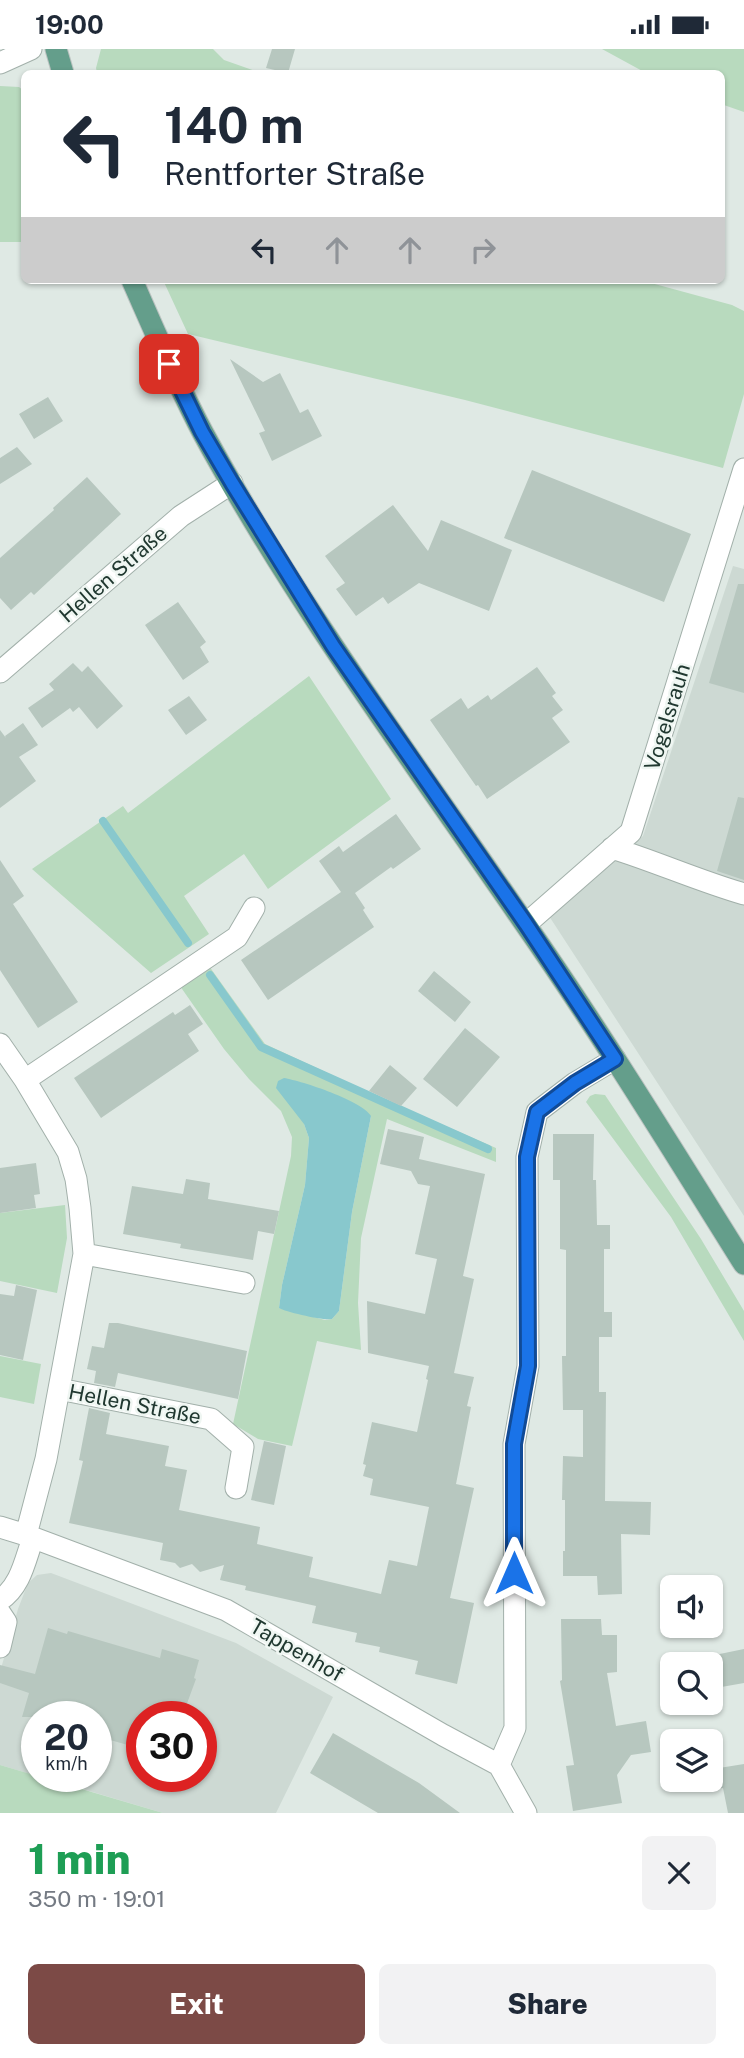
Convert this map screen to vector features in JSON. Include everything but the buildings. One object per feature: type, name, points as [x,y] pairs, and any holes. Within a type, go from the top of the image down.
[{"type":"main road","points":[[56,49],[62,70]]},
{"type":"main road","points":[[134,284],[197,422],[333,646],[526,924],[744,1264]]},
{"type":"street","points":[[0,63],[31,49]]},
{"type":"street","name":"Vogelsrauh","points":[[526,924],[631,831],[744,469]]},
{"type":"street","name":"Hellen Straße","points":[[0,671],[181,516],[232,483]]},
{"type":"street","points":[[612,848],[744,894]]},
{"type":"street","points":[[25,1080],[237,937],[254,908]]},
{"type":"street","name":"Hellen Straße","points":[[0,1044],[68,1152],[76,1179],[84,1254],[30,1536]]},
{"type":"street","points":[[526,1813],[499,1765],[515,1728],[514,1444],[528,1366],[527,1157],[537,1112],[575,1083],[615,1059]]},
{"type":"street","points":[[84,1254],[244,1283]]},
{"type":"street","name":"Hellen Straße","points":[[59,1389],[211,1419],[243,1447],[236,1488]]},
{"type":"street","name":"Tappenhof","points":[[0,1527],[226,1610],[499,1765]]},
{"type":"street","points":[[0,1600],[8,1595],[18,1582],[30,1536]]},
{"type":"street","points":[[0,1613],[6,1622],[0,1647]]},
{"type":"shaded area","points":[[733,566],[744,569],[744,1216],[549,916],[643,836]]},
{"type":"shaded area","points":[[51,1573],[236,1643],[333,1697],[276,1813],[163,1813],[93,1792],[112,1792],[112,1701],[21,1701],[21,1771],[0,1765],[0,1672],[28,1583],[37,1575]]},
{"type":"green space","points":[[101,49],[213,49],[224,60],[252,70],[96,70]]},
{"type":"green space","points":[[602,49],[744,49],[744,112],[725,105],[725,70],[640,70]]},
{"type":"green space","points":[[0,86],[19,87],[21,242],[0,242]]},
{"type":"green space","points":[[165,284],[655,284],[732,305],[744,311],[744,394],[723,468],[465,400],[188,334]]},
{"type":"green space","points":[[309,676],[391,799],[268,889],[244,854],[184,896],[209,934],[151,973],[32,869],[123,806],[128,813]]},
{"type":"green space","points":[[209,966],[265,1044],[496,1148],[496,1162],[387,1119],[361,1238],[358,1303],[361,1350],[317,1341],[292,1446],[258,1439],[233,1424],[291,1156],[292,1137],[281,1111],[224,1049],[180,986]],"holes":[[[371,1116],[352,1212],[339,1311],[332,1319],[325,1320],[279,1308],[305,1185],[309,1138],[304,1124]]]},
{"type":"green space","points":[[595,1094],[605,1095],[701,1239],[744,1311],[744,1341],[671,1217],[586,1102]]},
{"type":"green space","points":[[65,1205],[67,1238],[57,1293],[0,1281],[0,1213]]},
{"type":"green space","points":[[0,1356],[41,1364],[34,1404],[0,1397]]},
{"type":"green space","points":[[0,1765],[21,1771],[21,1792],[92,1792],[163,1813],[0,1813]]},
{"type":"water","points":[[284,1078],[345,1098],[371,1116],[352,1212],[339,1311],[332,1319],[305,1316],[279,1308],[305,1185],[309,1138],[304,1124],[276,1088],[278,1081]]},
{"type":"waterway","points":[[103,821],[188,943]]},
{"type":"waterway","points":[[210,975],[261,1047],[488,1149]]},
{"type":"route","points":[[169,364],[202,432],[279,562],[333,646],[526,924],[615,1059],[575,1083],[537,1112],[527,1157],[528,1366],[514,1444],[514,1573]]}]
